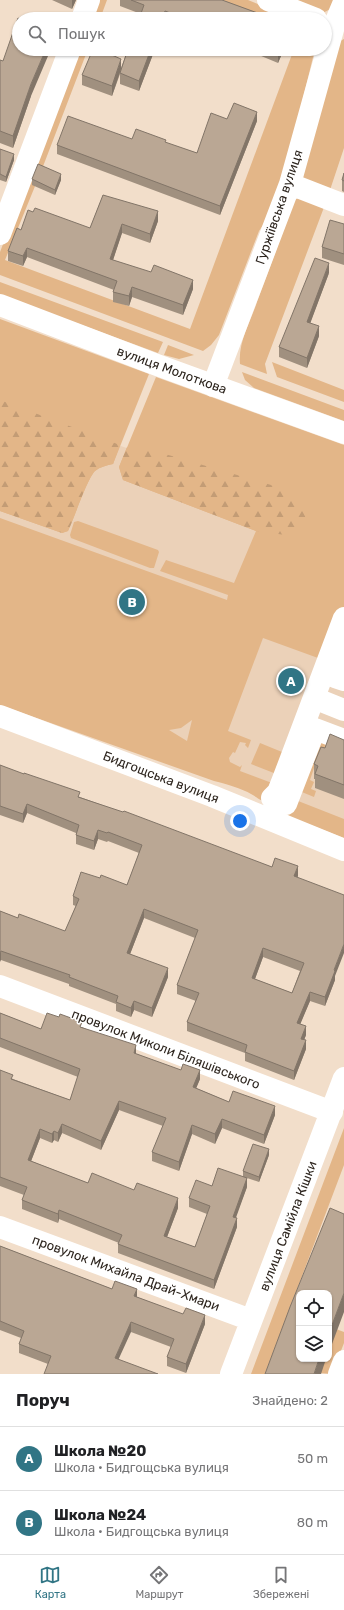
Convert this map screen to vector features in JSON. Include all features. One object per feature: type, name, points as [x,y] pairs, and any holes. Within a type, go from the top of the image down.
[{"type":"street","points":[[85,12],[89,0]]},
{"type":"street","points":[[268,0],[299,12]]},
{"type":"street","name":"Гуржіївська вулиця","points":[[332,21],[344,2]]},
{"type":"street","points":[[0,234],[67,56]]},
{"type":"street","name":"Гуржіївська вулиця","points":[[213,386],[290,184],[322,56]]},
{"type":"street","points":[[290,184],[344,205]]},
{"type":"street","name":"вулиця Молоткова","points":[[0,305],[213,386],[344,433]]},
{"type":"street","points":[[275,811],[272,798],[276,794],[282,781],[344,618]]},
{"type":"street","points":[[275,811],[344,635]]},
{"type":"street","points":[[344,652],[335,677],[344,680]]},
{"type":"street","points":[[319,700],[344,710]]},
{"type":"street","name":"Бидгощська вулиця","points":[[0,716],[212,796],[275,811],[344,850]]},
{"type":"street","points":[[275,811],[286,804],[315,729],[344,740]]},
{"type":"street","points":[[344,750],[342,753],[344,754]]},
{"type":"street","name":"провулок Миколи Біляшівського","points":[[0,986],[332,1112]]},
{"type":"street","name":"вулиця Самійла Кішки","points":[[231,1374],[344,1078]]},
{"type":"street","name":"провулок Михайла Драй-Хмари","points":[[0,1227],[251,1320]]},
{"type":"street","points":[[339,1374],[344,1361]]},
{"type":"shaded area","points":[[0,400],[118,445],[344,525],[344,826],[0,696]]},
{"type":"green space","points":[[96,0],[107,0],[103,12],[92,12]]},
{"type":"green space","points":[[222,0],[248,0],[278,12],[254,12]]},
{"type":"green space","points":[[285,0],[336,0],[330,9],[324,12],[318,12]]},
{"type":"green space","points":[[344,39],[344,148],[329,193],[302,178],[338,42]]},
{"type":"green space","points":[[75,56],[85,56],[5,260],[190,329],[291,56],[313,56],[285,172],[273,210],[259,231],[219,335],[211,345],[203,351],[0,275],[0,252]]},
{"type":"green space","points":[[301,197],[326,202],[265,364],[267,374],[240,364],[241,348],[245,333],[294,200]]},
{"type":"green space","points":[[0,282],[163,342],[158,353],[0,295]]},
{"type":"green space","points":[[0,319],[149,374],[113,464],[99,468],[92,475],[68,531],[62,533],[0,511]]},
{"type":"green space","points":[[168,345],[194,355],[179,359],[164,355]]},
{"type":"green space","points":[[272,362],[344,390],[344,402],[277,377]]},
{"type":"green space","points":[[242,372],[344,410],[344,421],[254,388],[245,380]]},
{"type":"green space","points":[[156,377],[344,445],[344,618],[318,658],[263,638],[228,731],[251,740],[248,748],[245,745],[246,743],[240,742],[235,753],[233,752],[229,758],[230,762],[240,767],[242,765],[240,771],[280,786],[266,802],[238,788],[214,781],[0,705],[0,518],[227,600],[228,595],[160,571],[166,560],[234,583],[256,531],[123,480],[119,467]],"holes":[[[192,720],[187,741],[169,730],[181,728]]]},
{"type":"green space","points":[[0,400],[120,445],[113,464],[99,468],[92,475],[68,531],[62,533],[0,511]]},
{"type":"green space","points":[[127,447],[141,447],[295,492],[308,523],[293,536],[256,531],[123,480],[119,467]]},
{"type":"green space","points":[[78,521],[158,550],[159,552],[154,568],[150,568],[71,538],[70,535],[74,522]]},
{"type":"green space","points":[[315,729],[344,740],[323,758],[318,756],[310,780],[314,782],[311,789],[316,791],[314,797],[292,788]]},
{"type":"green space","points":[[260,743],[282,752],[284,777],[251,764]]},
{"type":"green space","points":[[288,797],[344,819],[344,838],[290,817],[287,814]]},
{"type":"green space","points":[[344,1128],[344,1165],[265,1374],[251,1374]]},
{"type":"green space","points":[[336,1329],[344,1332],[344,1343],[332,1374],[320,1373],[324,1362],[332,1362],[332,1340]]},
{"type":"building","points":[[131,0],[222,0],[255,12],[142,12],[144,5]]},
{"type":"building","points":[[12,35],[12,56],[43,56],[31,84],[13,136],[0,131],[0,60],[3,61]]},
{"type":"building","points":[[90,56],[114,56],[121,59],[112,86],[82,75]]},
{"type":"building","points":[[126,56],[148,56],[139,81],[120,73]]},
{"type":"building","points":[[234,103],[257,112],[220,206],[57,145],[68,116],[132,139],[136,129],[166,140],[165,142],[197,153],[211,113],[227,119]]},
{"type":"building","points":[[0,149],[14,154],[6,177],[0,174]]},
{"type":"building","points":[[38,164],[61,174],[55,190],[32,179]]},
{"type":"building","points":[[103,195],[158,211],[150,234],[122,224],[110,259],[151,272],[154,265],[193,280],[183,305],[132,287],[129,296],[113,292],[117,281],[27,248],[23,256],[8,251],[17,228],[21,230],[28,210],[33,212],[35,208],[90,228]]},
{"type":"building","points":[[330,220],[344,224],[344,254],[322,247]]},
{"type":"building","points":[[315,258],[329,263],[307,322],[319,326],[307,358],[279,347]]},
{"type":"building","points":[[330,734],[344,740],[344,785],[315,774],[318,766],[314,764],[321,747],[325,748]]},
{"type":"building","points":[[0,765],[80,792],[78,797],[123,812],[124,811],[272,867],[275,858],[298,866],[294,876],[344,895],[344,944],[325,997],[310,992],[297,1023],[306,1026],[301,1039],[306,1040],[294,1071],[245,1052],[247,1045],[187,1022],[199,993],[177,985],[198,930],[144,909],[127,953],[168,968],[152,1008],[134,1001],[131,1008],[116,1002],[118,996],[69,977],[70,975],[1,951],[0,953],[0,911],[18,918],[19,914],[65,931],[79,899],[73,896],[81,872],[100,878],[101,875],[127,885],[142,845],[108,832],[98,830],[94,841],[76,835],[79,825],[27,804],[23,814],[0,806]],"holes":[[[263,948],[304,963],[292,993],[252,978]]]},
{"type":"building","points":[[0,1013],[41,1029],[47,1013],[59,1017],[60,1014],[82,1022],[80,1027],[136,1045],[134,1053],[181,1070],[183,1064],[200,1070],[193,1087],[229,1102],[233,1091],[275,1106],[264,1135],[222,1119],[215,1134],[192,1125],[179,1162],[152,1152],[166,1118],[119,1101],[101,1141],[62,1124],[58,1133],[54,1131],[52,1134],[40,1129],[28,1160],[88,1183],[92,1173],[134,1190],[137,1183],[178,1198],[164,1236],[195,1247],[210,1206],[189,1198],[196,1180],[212,1186],[218,1168],[247,1178],[233,1217],[237,1218],[214,1280],[118,1244],[122,1235],[59,1210],[58,1214],[22,1200],[27,1187],[0,1177],[0,1070],[13,1075],[11,1079],[70,1100],[80,1069],[0,1038]]},
{"type":"building","points":[[253,1144],[269,1149],[259,1177],[243,1171]]},
{"type":"building","points":[[330,1208],[344,1214],[344,1293],[332,1325],[332,1290],[297,1290]]},
{"type":"building","points":[[0,1246],[112,1289],[115,1281],[137,1289],[134,1296],[183,1314],[186,1308],[205,1315],[186,1364],[167,1357],[174,1339],[131,1322],[115,1358],[158,1374],[44,1374],[51,1356],[19,1344],[24,1331],[0,1321]]},
{"type":"building","points":[[296,1292],[296,1362],[318,1362],[314,1374],[265,1374]]},
{"type":"place","name":"Школа №24","points":[[132,602]]},
{"type":"place","name":"Школа №20","points":[[291,681]]}]
